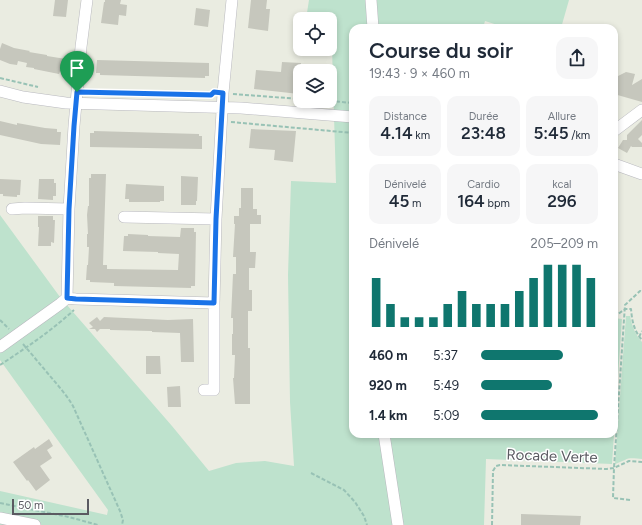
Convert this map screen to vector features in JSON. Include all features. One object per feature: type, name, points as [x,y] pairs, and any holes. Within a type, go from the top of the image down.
[{"type":"street","points":[[67,298],[69,209],[74,126],[87,0]]},
{"type":"street","points":[[204,390],[214,390],[216,219],[223,93],[232,0]]},
{"type":"street","points":[[371,0],[373,24]]},
{"type":"street","points":[[0,91],[23,97],[77,103],[222,107],[349,117]]},
{"type":"street","points":[[618,128],[642,110]]},
{"type":"street","points":[[618,165],[642,174]]},
{"type":"street","points":[[12,209],[69,209]]},
{"type":"street","points":[[124,217],[216,219]]},
{"type":"street","points":[[0,347],[67,298],[214,303]]},
{"type":"street","points":[[385,438],[398,525]]},
{"type":"street","points":[[0,518],[35,525]]},
{"type":"path","points":[[0,78],[39,88]]},
{"type":"path","points":[[134,93],[211,95],[214,92],[293,98]]},
{"type":"path","points":[[337,102],[349,103]]},
{"type":"path","points":[[222,121],[349,133]]},
{"type":"path","points":[[618,410],[625,305],[640,291],[642,292]]},
{"type":"path","points":[[618,314],[625,309],[631,310],[634,328],[642,340]]},
{"type":"path","points":[[0,320],[16,336],[61,388],[73,406],[120,511],[123,520],[122,525]]},
{"type":"path","points":[[639,337],[642,331]]},
{"type":"path","points":[[616,438],[613,498],[630,500]]},
{"type":"path","name":"Rocade Verte","points":[[492,525],[493,471],[496,466],[607,469],[614,468],[629,461],[642,462]]},
{"type":"path","points":[[311,473],[344,490],[355,502],[364,516],[367,525]]},
{"type":"path","points":[[0,503],[68,517],[98,525]]},
{"type":"green space","points":[[309,0],[569,0],[562,24],[494,24],[485,21],[484,24],[349,24],[349,438],[614,438],[612,464],[486,459],[484,525],[0,525],[0,491],[107,515],[108,510],[0,360],[0,215],[60,297],[209,471],[236,463],[265,461],[294,466],[290,402],[288,275],[291,181],[336,183],[334,108],[337,108],[337,64],[332,64],[332,56],[337,56],[337,12],[307,12]]},
{"type":"green space","points":[[626,316],[630,316],[634,330],[642,342],[642,459],[633,458],[615,464]]},
{"type":"green space","points":[[618,318],[622,319],[618,377]]},
{"type":"building","points":[[55,0],[68,0],[66,17],[53,16]]},
{"type":"building","points":[[105,0],[121,0],[120,4],[127,5],[126,16],[119,15],[118,25],[101,23]]},
{"type":"building","points":[[251,0],[267,0],[266,9],[270,9],[268,31],[248,28]]},
{"type":"building","points":[[196,8],[210,10],[208,27],[194,25]]},
{"type":"building","points":[[2,43],[14,48],[30,51],[29,52],[66,59],[64,72],[60,71],[59,74],[26,67],[27,63],[18,61],[17,65],[0,60],[0,49]]},
{"type":"building","points":[[97,60],[209,63],[209,76],[205,76],[205,78],[100,75],[100,73],[96,73]]},
{"type":"building","points":[[282,62],[301,63],[293,64],[293,93],[254,89],[256,70],[281,72]]},
{"type":"building","points":[[626,72],[635,74],[632,85],[642,79],[642,102],[618,95],[618,76]]},
{"type":"building","points":[[642,120],[642,135],[638,139],[642,143],[642,147],[631,146],[627,153],[618,148],[623,140],[627,140],[627,135]]},
{"type":"building","points":[[0,121],[17,125],[17,123],[57,129],[57,132],[61,132],[60,145],[41,144],[0,135]]},
{"type":"building","points":[[251,129],[296,131],[293,162],[274,160],[275,150],[249,148]]},
{"type":"building","points":[[94,131],[199,134],[199,136],[202,136],[202,149],[90,147],[90,133],[94,133]]},
{"type":"building","points":[[91,174],[106,174],[103,265],[107,265],[107,269],[178,270],[179,254],[123,251],[124,236],[128,236],[128,234],[180,237],[181,228],[194,228],[194,232],[196,232],[195,286],[191,286],[191,288],[114,286],[114,283],[90,282],[90,280],[86,280],[89,247],[87,247],[87,215],[89,206],[89,178],[91,178]]},
{"type":"building","points":[[181,176],[198,177],[196,205],[181,205]]},
{"type":"building","points":[[0,179],[21,180],[20,195],[17,195],[17,197],[3,196],[3,194],[0,194]]},
{"type":"building","points":[[39,179],[54,179],[54,183],[56,183],[56,196],[53,196],[53,200],[38,199]]},
{"type":"building","points":[[126,184],[164,186],[164,201],[129,202],[129,199],[125,199]]},
{"type":"building","points":[[241,188],[253,188],[253,209],[257,209],[257,215],[261,215],[261,224],[250,224],[250,252],[256,252],[255,268],[249,268],[249,290],[252,290],[252,311],[248,311],[248,348],[250,348],[250,404],[235,404],[233,378],[235,355],[232,355],[233,318],[231,318],[233,274],[236,274],[236,257],[233,257],[234,216],[239,216],[239,208],[241,208]]},
{"type":"building","points":[[38,216],[53,216],[53,220],[55,220],[54,243],[51,242],[51,246],[38,246]]},
{"type":"building","points":[[97,317],[100,321],[104,317],[168,320],[193,319],[194,362],[181,362],[180,333],[110,329],[100,329],[97,332],[95,329],[89,329],[93,327],[89,323]]},
{"type":"building","points":[[146,356],[160,356],[161,374],[146,374]]},
{"type":"building","points":[[180,386],[181,407],[168,407],[167,387]]},
{"type":"building","points":[[49,439],[53,446],[47,450],[52,458],[40,466],[50,480],[36,491],[13,462],[34,447],[35,449]]},
{"type":"building","points":[[521,514],[581,516],[580,525],[521,525]]},
{"type":"route","points":[[77,92],[211,95],[214,92],[223,93],[216,219],[214,303],[67,298],[69,209],[77,92]]}]
